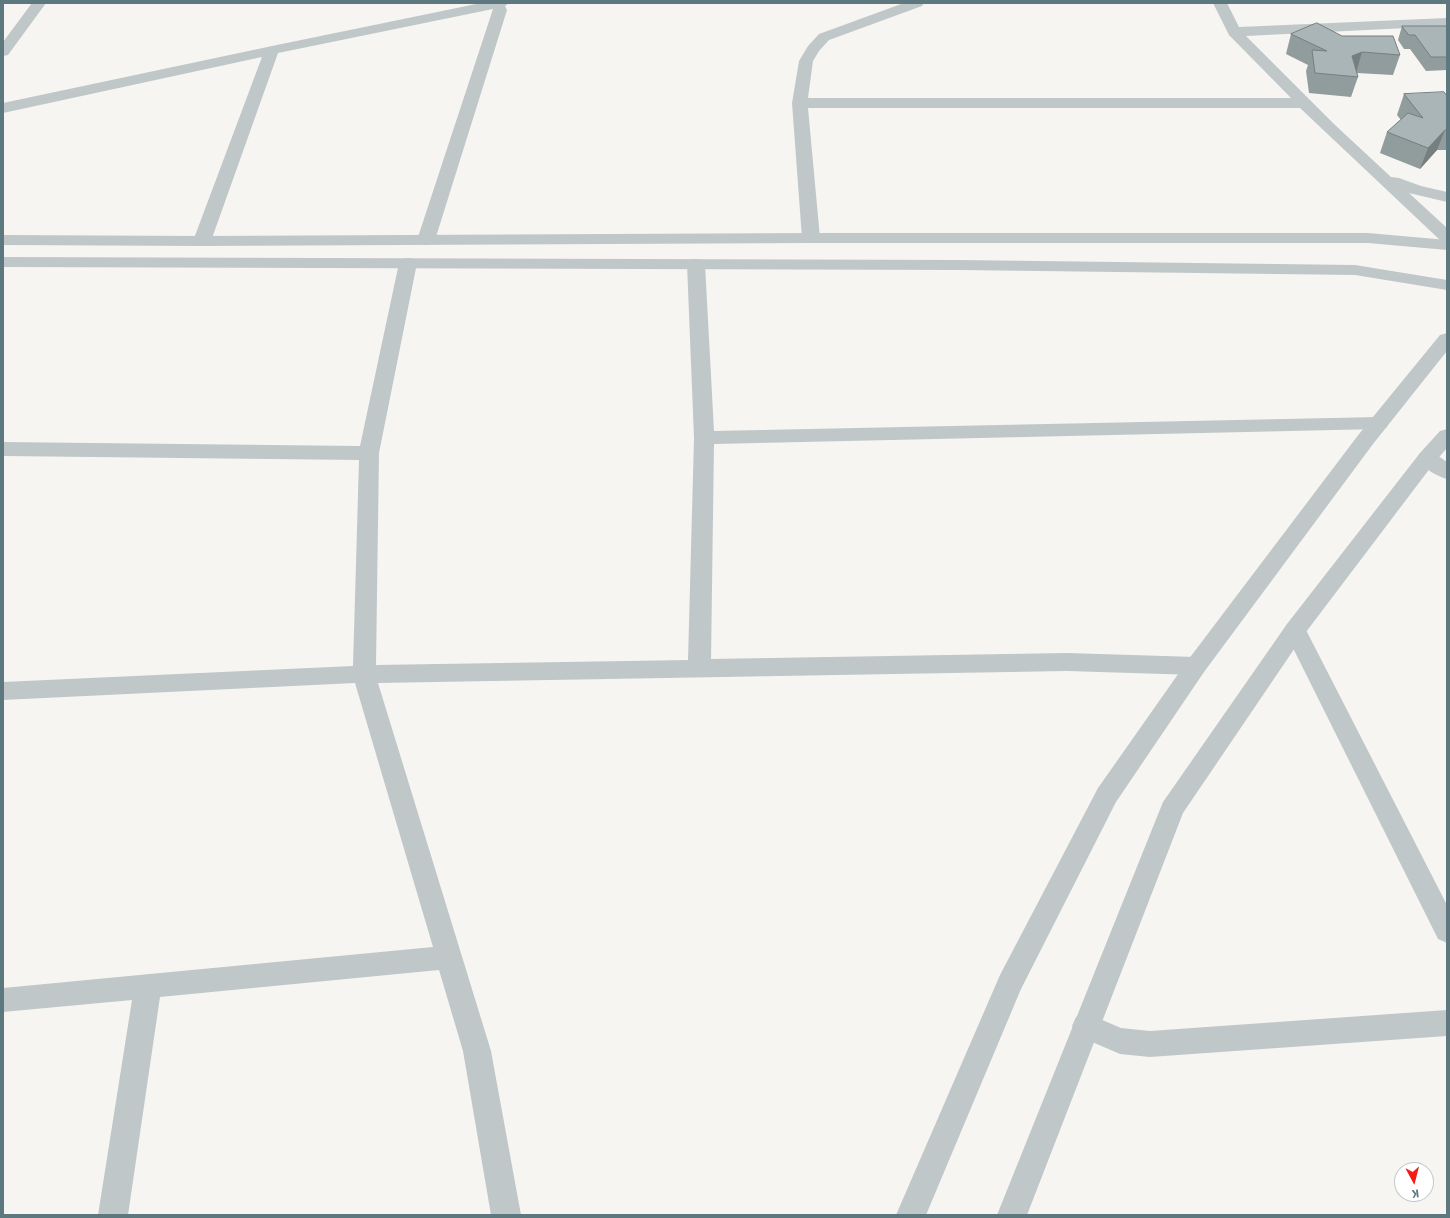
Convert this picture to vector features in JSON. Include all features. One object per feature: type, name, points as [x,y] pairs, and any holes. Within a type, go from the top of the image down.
[{"type":"street","points":[[3,52],[39,3]]},
{"type":"street","points":[[438,3],[448,14]]},
{"type":"street","points":[[3,108],[499,3],[500,10],[426,240]]},
{"type":"street","points":[[873,3],[889,12]]},
{"type":"street","points":[[810,238],[800,102],[806,61],[813,49],[824,37],[917,3]]},
{"type":"street","points":[[1220,3],[1234,32],[1304,103],[1447,237]]},
{"type":"street","points":[[1234,32],[1447,22]]},
{"type":"street","points":[[202,241],[272,50]]},
{"type":"street","points":[[800,102],[1304,103]]},
{"type":"street","points":[[1378,172],[1392,180],[1416,190],[1447,197]]},
{"type":"street","points":[[3,240],[202,241],[810,238],[1368,238],[1447,245]]},
{"type":"street","points":[[3,262],[959,264],[1355,270],[1447,285]]},
{"type":"street","points":[[408,263],[369,453],[364,674],[477,1051],[506,1215]]},
{"type":"street","points":[[696,264],[704,438],[699,668]]},
{"type":"street","points":[[910,1215],[1010,984],[1107,795],[1196,666],[1379,423],[1447,339]]},
{"type":"street","points":[[704,438],[1379,423]]},
{"type":"street","points":[[1012,1215],[1172,808],[1295,630],[1428,458],[1447,436]]},
{"type":"street","points":[[3,449],[369,453]]},
{"type":"street","points":[[1428,458],[1447,472]]},
{"type":"street","points":[[1295,630],[1447,931]]},
{"type":"street","points":[[3,691],[364,674],[1067,662],[1196,666]]},
{"type":"street","points":[[3,1000],[449,958]]},
{"type":"street","points":[[113,1215],[148,986]]},
{"type":"street","points":[[1086,1026],[1120,1041],[1150,1044],[1447,1023]]},
{"type":"building","points":[[1317,23],[1342,36],[1393,36],[1400,55],[1362,52],[1352,56],[1358,77],[1315,73],[1312,50],[1327,51],[1291,34]]},
{"type":"building","points":[[1402,26],[1447,26],[1447,57],[1431,57],[1415,35],[1409,35]]},
{"type":"building","points":[[1444,92],[1447,96],[1447,130],[1445,130],[1428,148],[1387,132],[1408,113],[1423,118],[1404,94]]}]
